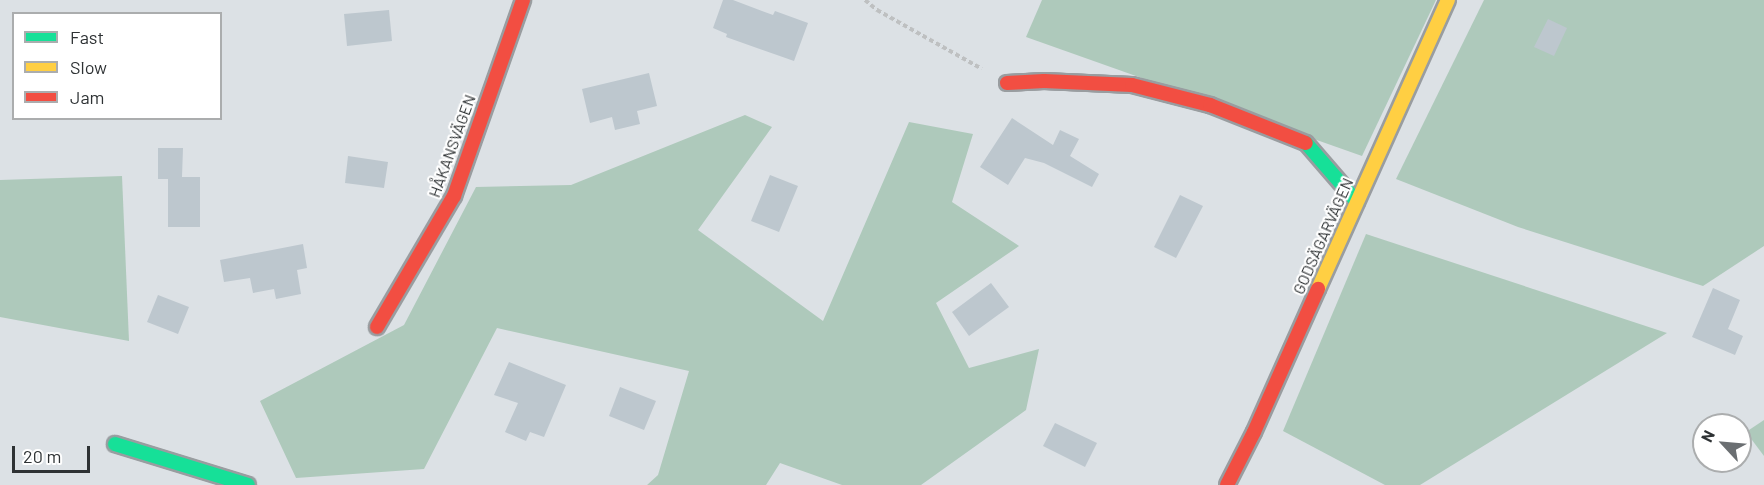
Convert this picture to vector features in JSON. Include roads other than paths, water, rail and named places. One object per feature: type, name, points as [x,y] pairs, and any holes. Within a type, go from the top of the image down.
[{"type":"street","name":"HÅKANSVÄGEN","points":[[377,327],[454,196],[523,0]]},
{"type":"street","name":"GODSÄGARVÄGEN","points":[[1227,485],[1254,432],[1448,0]]},
{"type":"street","points":[[1007,83],[1044,81],[1132,86],[1210,105],[1310,144],[1357,202]]},
{"type":"street","points":[[115,444],[248,485]]}]
